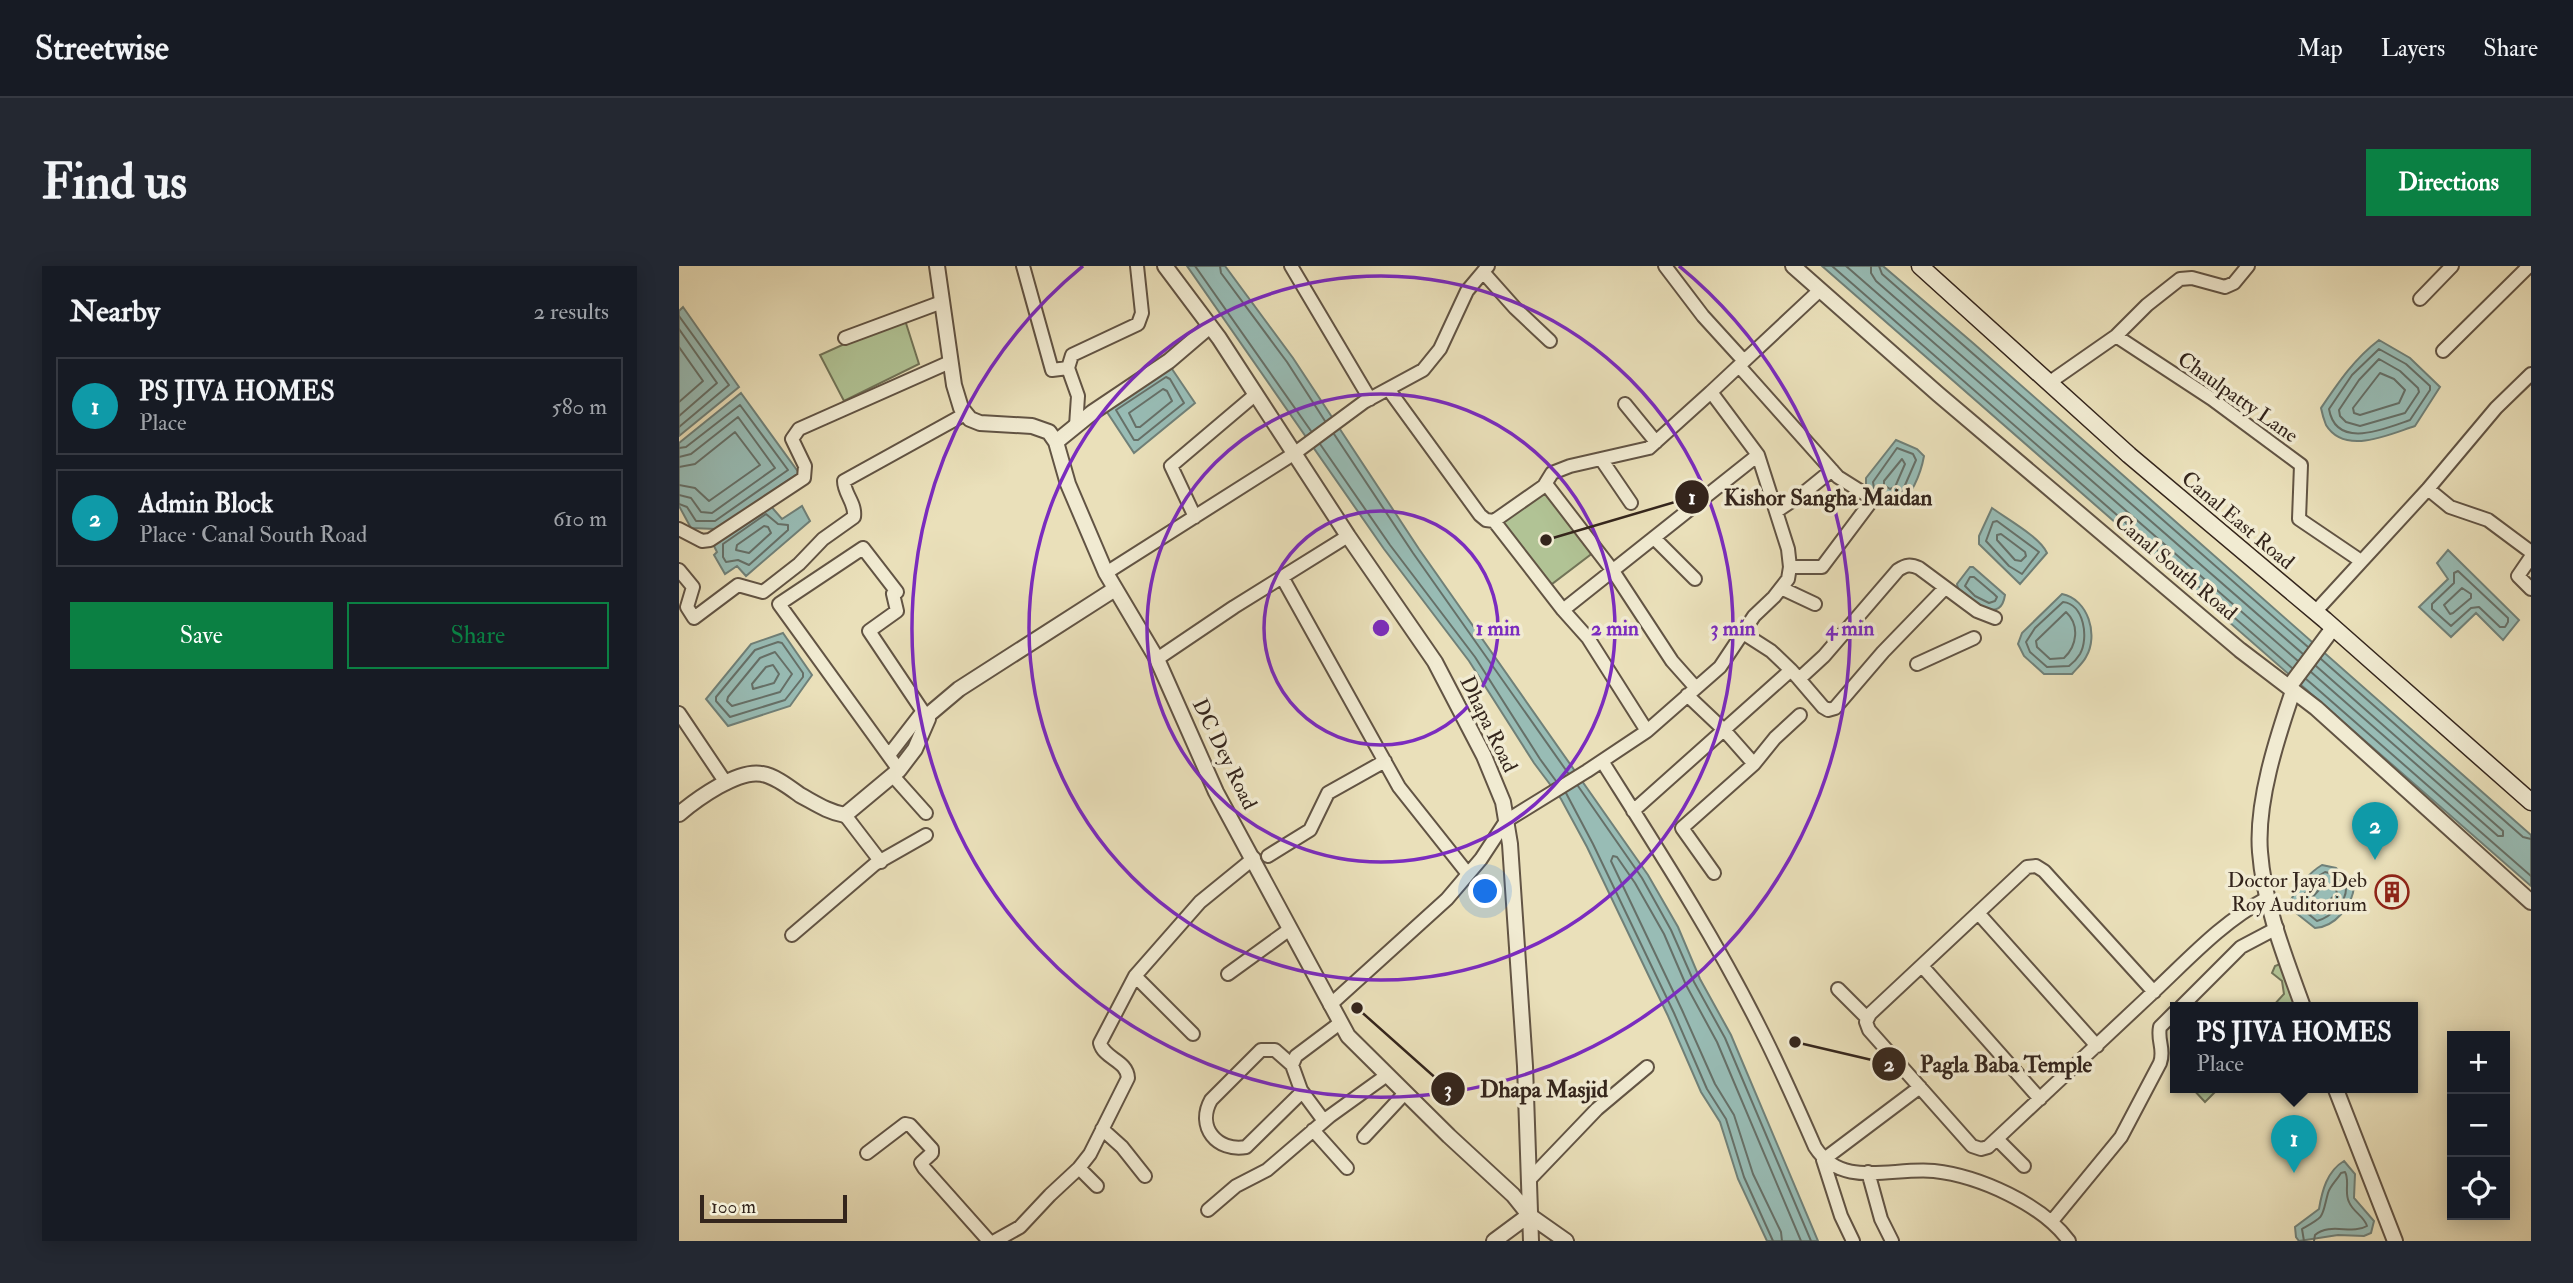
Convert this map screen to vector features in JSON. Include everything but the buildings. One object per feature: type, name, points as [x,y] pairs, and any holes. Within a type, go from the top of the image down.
[{"type":"main road","name":"Canal East Road","points":[[1920,266],[2129,455],[2315,612],[2330,633],[2531,802]]},
{"type":"street","points":[[937,266],[954,385],[965,414],[987,424],[1032,426],[1049,432],[1056,442],[1169,361],[1210,326]]},
{"type":"street","points":[[1023,266],[1052,370],[1067,368]]},
{"type":"street","points":[[1076,426],[1077,396],[1067,368],[1072,355],[1138,324],[1142,313],[1137,266]]},
{"type":"street","name":"Dhapa Road","points":[[1165,266],[1210,326],[1348,536],[1435,662],[1485,756],[1503,802],[1510,844],[1525,1066],[1531,1241]]},
{"type":"street","points":[[1291,266],[1367,400]]},
{"type":"street","points":[[1665,266],[1703,316],[1838,477],[1873,499],[1822,567],[1790,567]]},
{"type":"street","name":"Canal South Road","points":[[1793,266],[1938,394],[2240,650],[2292,687],[2531,902]]},
{"type":"street","points":[[2050,382],[2116,336],[2147,304],[2181,279],[2192,278],[2225,287],[2234,283],[2248,266]]},
{"type":"street","points":[[2420,299],[2452,266]]},
{"type":"street","points":[[2443,351],[2529,266]]},
{"type":"street","points":[[1106,573],[1295,453],[1367,400],[1423,370],[1436,358],[1467,291],[1486,269],[1515,308],[1550,341]]},
{"type":"street","points":[[1389,390],[1480,515],[1486,520],[1494,521],[1546,484],[1552,473],[1649,447],[1820,290]]},
{"type":"street","points":[[845,338],[942,302]]},
{"type":"street","name":"Chaulpatty Lane","points":[[2116,336],[2212,399],[2301,465],[2299,519],[2361,561]]},
{"type":"street","points":[[679,528],[702,541],[710,540],[801,482],[805,475],[805,466],[792,439],[799,429],[950,362]]},
{"type":"street","points":[[2315,612],[2428,489],[2496,408],[2531,374]]},
{"type":"street","points":[[1330,1005],[1447,899],[1481,859],[1507,821],[1647,731],[1720,667],[1754,617],[1788,579],[1788,549],[1758,455],[1711,392]]},
{"type":"street","points":[[1195,517],[1171,466],[1256,394]]},
{"type":"street","points":[[1625,404],[1656,442]]},
{"type":"street","points":[[679,570],[693,587],[687,607],[694,618],[738,585],[763,592],[854,517],[854,505],[844,481],[965,414]]},
{"type":"street","name":"DC Dey Road","points":[[1056,442],[1068,484],[1106,573],[1157,659],[1216,792],[1261,857],[1290,929],[1348,1036],[1513,1195],[1529,1215],[1566,1241]]},
{"type":"street","points":[[1563,610],[1758,455]]},
{"type":"street","points":[[1601,459],[1632,503]]},
{"type":"street","points":[[1777,511],[1832,470]]},
{"type":"street","points":[[1546,484],[1613,571],[1692,692],[1754,764]]},
{"type":"street","points":[[2428,489],[2450,507],[2488,520],[2531,554],[2518,576],[2531,589]]},
{"type":"street","points":[[1494,521],[1588,638],[1647,731]]},
{"type":"street","points":[[1157,659],[1348,536]]},
{"type":"street","points":[[1655,539],[1695,579]]},
{"type":"street","points":[[926,715],[869,631],[897,611],[893,594],[897,592],[863,548],[779,604],[889,755],[896,773],[926,813]]},
{"type":"street","points":[[1633,811],[1724,730],[1824,656],[1904,566],[1919,568],[1977,611],[1996,618]]},
{"type":"street","points":[[1282,577],[1399,788],[1468,874]]},
{"type":"street","points":[[1781,588],[1815,604]]},
{"type":"street","points":[[1743,633],[1771,652],[1828,710],[1835,708],[1883,652],[1945,588]]},
{"type":"street","points":[[889,755],[926,715],[959,689],[1115,589]]},
{"type":"street","points":[[2301,1002],[2267,898],[2259,850],[2262,811],[2292,687],[2330,633]]},
{"type":"street","points":[[1917,664],[1974,638]]},
{"type":"street","points":[[679,713],[726,783]]},
{"type":"street","points":[[845,815],[896,773],[915,750],[926,715]]},
{"type":"street","points":[[1714,873],[1682,828],[1754,764],[1775,738],[1800,715]]},
{"type":"street","points":[[867,1153],[905,1124],[910,1125],[932,1149],[932,1153],[921,1163],[924,1168],[996,1240],[1020,1227],[1090,1154],[1128,1078],[1124,1067],[1103,1052],[1100,1043],[1135,976],[1200,902],[1261,857],[1310,830],[1328,793],[1385,761]]},
{"type":"street","points":[[1602,761],[1683,889],[1759,1025],[1823,1160],[1841,1216],[1853,1241]]},
{"type":"street","points":[[679,814],[726,783],[748,774],[762,774],[832,813],[845,815],[881,862]]},
{"type":"street","points":[[792,936],[847,887],[881,862],[926,835]]},
{"type":"street","points":[[2154,992],[2044,871],[2036,866],[2027,867],[1867,1018],[1866,1022],[1869,1030],[1972,1146],[1981,1149],[1988,1147],[2097,1046],[2154,992],[2220,929],[2238,914],[2267,898]]},
{"type":"street","points":[[1979,914],[2097,1046]]},
{"type":"street","points":[[2186,1002],[2241,947],[2277,928]]},
{"type":"street","points":[[1228,974],[1290,929]]},
{"type":"street","points":[[1922,966],[2039,1099]]},
{"type":"street","points":[[1135,976],[1193,1034]]},
{"type":"street","points":[[1838,989],[1867,1018]]},
{"type":"street","points":[[2052,1221],[2125,1130],[2160,1063],[2163,1054],[2159,1040],[2160,1027],[2170,1017]]},
{"type":"street","points":[[1292,1065],[1296,1056],[1340,1023]]},
{"type":"street","points":[[1302,1092],[1247,1147],[1235,1149],[1224,1145],[1210,1133],[1204,1121],[1206,1108],[1211,1100],[1261,1050],[1275,1050],[1292,1065],[1319,1125],[1347,1168]]},
{"type":"street","points":[[1529,1180],[1597,1109],[1647,1067]]},
{"type":"street","points":[[1208,1210],[1236,1186],[1267,1170],[1319,1125],[1387,1075]]},
{"type":"street","points":[[1823,1160],[1920,1087]]},
{"type":"street","points":[[1364,1137],[1405,1093]]},
{"type":"street","points":[[2337,1093],[2395,1241]]},
{"type":"street","points":[[1102,1129],[1131,1157],[1145,1176]]},
{"type":"street","points":[[1997,1139],[2024,1166]]},
{"type":"street","points":[[1823,1160],[1851,1173],[1934,1171],[1954,1175],[2009,1194],[2052,1221],[2069,1241]]},
{"type":"street","points":[[1079,1168],[1097,1186]]},
{"type":"street","points":[[1868,1172],[1881,1219],[1892,1241]]},
{"type":"street","points":[[1494,1241],[1529,1215]]},
{"type":"green space","points":[[904,317],[919,364],[844,401],[820,355]]},
{"type":"green space","points":[[1545,487],[1594,552],[1548,587],[1495,522]]},
{"type":"green space","points":[[2280,964],[2298,1002],[2277,1002],[2284,994],[2282,981],[2272,973],[2275,966]]},
{"type":"green space","points":[[2197,1093],[2214,1093],[2205,1102]]},
{"type":"water","points":[[1187,266],[1225,266],[1293,358],[1419,549],[1648,875],[1678,927],[1700,979],[1731,1035],[1818,1241],[1767,1241],[1738,1179],[1720,1122],[1701,1092],[1668,1016],[1561,799],[1534,763],[1469,661],[1384,549]]},
{"type":"water","points":[[1822,266],[1883,266],[1973,343],[2531,835],[2531,886]]},
{"type":"water","points":[[683,307],[739,387],[679,436],[679,311]]},
{"type":"water","points":[[2379,340],[2410,358],[2440,387],[2415,426],[2368,440],[2344,439],[2334,434],[2326,425],[2321,408],[2354,363]]},
{"type":"water","points":[[1170,366],[1195,403],[1134,453],[1105,409]]},
{"type":"water","points":[[741,393],[799,473],[716,529],[691,528],[679,506],[679,443]]},
{"type":"water","points":[[1896,440],[1917,449],[1924,456],[1914,485],[1906,498],[1895,508],[1884,505],[1866,490],[1866,478]]},
{"type":"water","points":[[769,504],[782,519],[802,506],[810,521],[746,576],[737,566],[725,574],[714,555],[717,552],[712,542]]},
{"type":"water","points":[[1992,508],[2030,535],[2047,553],[2020,584],[1979,544],[1979,536]]},
{"type":"water","points":[[2448,550],[2519,620],[2503,640],[2476,613],[2451,637],[2419,607],[2448,579],[2437,563]]},
{"type":"water","points":[[1970,567],[2005,595],[1997,609],[1984,607],[1958,589],[1957,584]]},
{"type":"water","points":[[2062,594],[2079,603],[2089,619],[2090,648],[2085,659],[2072,674],[2044,674],[2024,656],[2018,644],[2022,633]]},
{"type":"water","points":[[783,633],[812,675],[790,706],[728,726],[706,699],[751,644]]},
{"type":"water","points":[[2322,865],[2336,868],[2354,886],[2342,914],[2329,924],[2315,928],[2296,913],[2291,900],[2304,880]]},
{"type":"water","points":[[2344,1161],[2355,1174],[2354,1198],[2374,1221],[2371,1233],[2364,1236],[2338,1235],[2299,1241],[2295,1227],[2319,1209],[2329,1176]]},
{"type":"place","name":"Kishor Sangha Maidan","points":[[1546,540]]},
{"type":"place","name":"Admin Block","points":[[2375,860]]},
{"type":"place","name":"Doctor Jaya Deb Roy Auditorium","points":[[2392,892]]},
{"type":"place","name":"Dhapa Masjid","points":[[1357,1008]]},
{"type":"place","name":"Pagla Baba Temple","points":[[1795,1042]]},
{"type":"place","name":"PS JIVA HOMES","points":[[2294,1173]]}]
